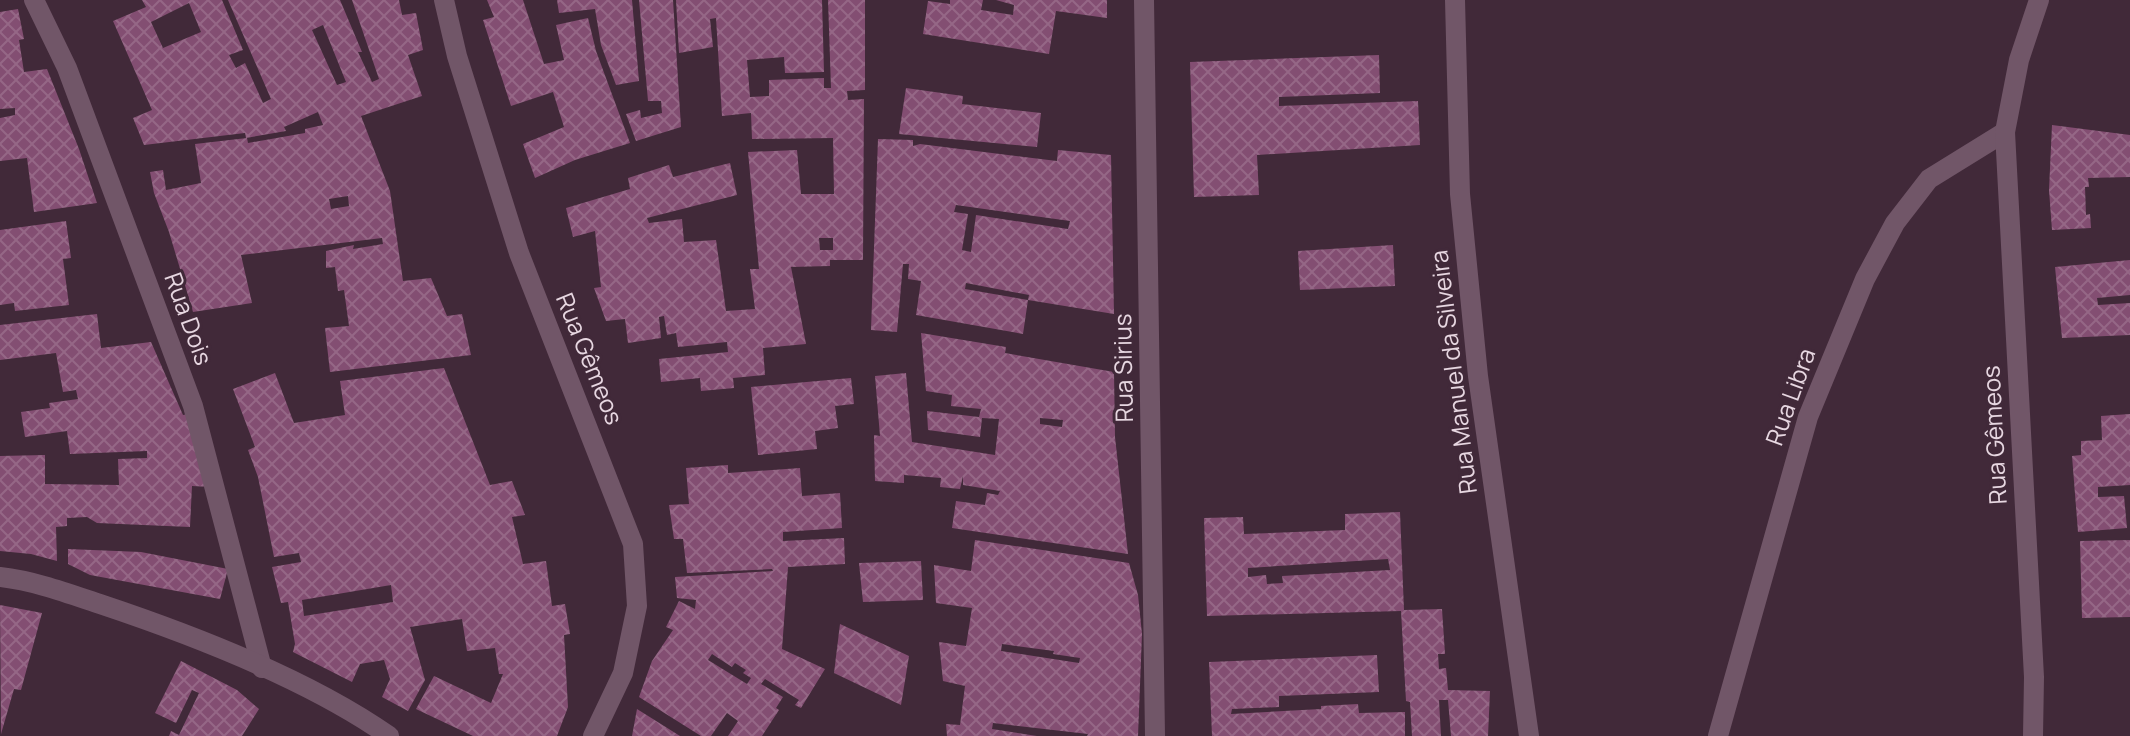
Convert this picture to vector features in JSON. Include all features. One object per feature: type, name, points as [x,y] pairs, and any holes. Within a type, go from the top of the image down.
[{"type":"street","name":"Rua Dois","points":[[34,0],[67,68],[193,406],[262,668]]},
{"type":"street","name":"Rua Gêmeos","points":[[444,0],[457,56],[519,253],[633,544],[637,606],[623,673],[593,736]]},
{"type":"street","name":"Rua Sirius","points":[[1144,0],[1155,736]]},
{"type":"street","name":"Rua Manuel da Silveira","points":[[1455,0],[1460,194],[1478,376],[1529,736]]},
{"type":"street","name":"Rua Gêmeos","points":[[2033,736],[2034,677],[2005,132],[2019,60],[2039,0]]},
{"type":"street","name":"Rua Libra","points":[[1718,736],[1808,417],[1865,279],[1895,223],[1929,179],[2005,132]]},
{"type":"street","points":[[0,577],[26,580],[146,620],[336,702],[389,736]]},
{"type":"building","points":[[142,0],[222,0],[243,50],[229,55],[236,68],[245,63],[263,103],[271,99],[228,0],[340,0],[372,82],[379,79],[352,0],[399,0],[402,15],[416,13],[423,50],[408,55],[422,96],[361,116],[390,191],[403,281],[431,278],[447,316],[462,314],[471,355],[330,372],[325,328],[349,326],[344,290],[338,291],[335,267],[326,268],[326,251],[354,245],[353,249],[383,244],[382,238],[241,255],[252,303],[193,312],[150,172],[163,170],[166,190],[201,183],[195,144],[247,138],[248,143],[305,133],[305,129],[323,125],[318,112],[284,127],[286,131],[246,138],[245,133],[144,145],[133,118],[152,110],[113,21],[146,7]],"holes":[[[189,3],[201,32],[163,48],[151,22]],[[323,25],[346,82],[337,85],[312,30]],[[348,196],[349,206],[331,209],[329,199]]]},
{"type":"building","points":[[487,0],[523,0],[544,64],[564,60],[556,25],[588,18],[596,51],[630,143],[575,160],[535,178],[523,144],[564,127],[553,92],[511,106],[483,20],[494,17]]},
{"type":"building","points":[[557,0],[632,0],[639,81],[616,85],[601,45],[595,9],[559,13]]},
{"type":"building","points":[[639,0],[673,0],[681,127],[636,141],[626,114],[640,110],[641,118],[662,113],[661,101],[648,101]]},
{"type":"building","points":[[676,0],[822,0],[824,72],[785,73],[784,57],[747,60],[750,97],[769,96],[769,80],[824,78],[824,88],[831,88],[828,0],[865,0],[865,90],[847,91],[848,100],[864,99],[863,260],[830,260],[830,266],[791,267],[806,344],[763,348],[765,375],[733,378],[734,388],[701,391],[700,378],[661,382],[659,359],[728,352],[727,342],[678,347],[676,333],[667,335],[664,316],[659,317],[661,338],[628,343],[625,319],[606,321],[594,288],[601,287],[595,231],[573,237],[566,208],[630,189],[628,178],[669,165],[673,177],[730,163],[737,195],[647,218],[649,223],[682,219],[684,242],[716,240],[726,311],[755,309],[750,269],[759,269],[748,152],[797,150],[801,194],[834,194],[833,138],[752,139],[751,113],[722,116],[716,18],[710,19],[713,47],[679,53]],"holes":[[[819,238],[833,238],[833,250],[820,250]]]},
{"type":"building","points":[[950,0],[983,0],[981,10],[1013,15],[1014,5],[996,0],[1107,0],[1107,18],[1056,11],[1049,54],[923,34],[928,1],[950,4]]},
{"type":"building","points":[[18,9],[24,39],[19,40],[24,72],[47,69],[97,203],[34,212],[27,158],[0,161],[0,118],[15,115],[15,108],[0,109],[0,12]]},
{"type":"building","points":[[1379,55],[1380,93],[1279,97],[1279,106],[1418,101],[1420,145],[1257,155],[1259,195],[1194,197],[1190,62]]},
{"type":"building","points":[[906,88],[963,96],[962,104],[1041,113],[1037,147],[899,134]]},
{"type":"building","points":[[2052,125],[2130,135],[2130,177],[2088,178],[2089,187],[2085,187],[2086,215],[2090,214],[2091,228],[2052,230],[2049,190]]},
{"type":"building","points":[[878,139],[913,140],[913,146],[920,144],[1057,161],[1058,150],[1111,155],[1114,314],[1028,300],[1023,334],[916,315],[921,281],[908,279],[909,264],[903,264],[897,332],[871,330]],"holes":[[[956,205],[1070,221],[1068,229],[976,215],[971,252],[962,250],[968,214],[954,212]],[[966,283],[1029,295],[1028,300],[965,289]]]},
{"type":"building","points":[[66,221],[71,258],[63,259],[69,305],[15,311],[14,303],[0,305],[0,230]]},
{"type":"building","points":[[1393,245],[1395,286],[1300,290],[1298,251]]},
{"type":"building","points":[[2130,260],[2130,295],[2097,298],[2098,305],[2130,303],[2130,335],[2062,338],[2055,267]]},
{"type":"building","points":[[97,314],[101,348],[151,342],[183,415],[188,414],[211,487],[192,486],[190,527],[97,523],[87,517],[67,518],[67,526],[56,527],[57,561],[31,554],[0,551],[0,456],[45,455],[45,484],[119,485],[118,459],[147,458],[147,451],[70,454],[67,431],[25,437],[21,412],[50,408],[49,403],[78,399],[76,390],[63,392],[56,353],[0,360],[0,325]]},
{"type":"building","points":[[921,333],[1006,347],[1005,353],[1114,372],[1115,437],[1128,554],[952,528],[956,501],[985,505],[987,493],[998,495],[1000,491],[963,485],[963,476],[960,489],[940,487],[941,478],[904,475],[904,483],[875,481],[874,435],[880,436],[875,376],[906,373],[912,442],[995,455],[999,419],[982,418],[980,437],[928,430],[927,411],[979,417],[981,409],[951,406],[952,395],[926,391]],"holes":[[[1040,418],[1063,420],[1062,427],[1040,424]]]},
{"type":"building","points":[[444,368],[490,485],[512,481],[525,515],[512,517],[523,564],[546,561],[552,606],[565,604],[570,634],[564,635],[568,707],[557,736],[473,736],[416,709],[434,676],[491,703],[503,674],[499,674],[495,648],[467,651],[462,619],[410,627],[425,680],[408,711],[382,697],[390,679],[384,660],[360,664],[352,682],[293,652],[295,644],[288,602],[281,603],[272,567],[301,562],[299,553],[274,557],[258,477],[248,450],[255,447],[233,389],[275,373],[294,423],[345,415],[340,381]],"holes":[[[391,585],[393,602],[304,616],[302,600]]]},
{"type":"building","points":[[851,378],[854,404],[835,406],[838,428],[815,431],[817,449],[758,455],[751,387]]},
{"type":"building","points":[[2130,414],[2130,485],[2098,487],[2098,497],[2124,496],[2127,528],[2078,532],[2072,456],[2081,455],[2081,441],[2102,440],[2101,416]]},
{"type":"building","points":[[728,465],[728,473],[800,468],[802,496],[840,493],[842,528],[783,532],[783,541],[844,538],[845,564],[788,567],[782,649],[825,669],[801,708],[795,705],[799,700],[765,679],[761,684],[783,697],[776,708],[779,710],[762,736],[728,736],[738,721],[727,713],[711,736],[701,736],[639,697],[652,661],[673,630],[666,627],[679,601],[695,609],[696,600],[677,598],[675,577],[773,571],[687,573],[683,539],[674,539],[669,505],[689,504],[686,468]],"holes":[[[712,654],[732,667],[735,663],[746,670],[743,673],[751,678],[747,684],[708,660]]]},
{"type":"building","points":[[1400,512],[1404,610],[1442,609],[1445,654],[1438,654],[1439,669],[1446,668],[1448,690],[1490,691],[1488,736],[1451,736],[1448,700],[1439,700],[1441,736],[1412,736],[1410,702],[1406,701],[1401,611],[1207,616],[1204,518],[1243,517],[1244,534],[1345,530],[1345,514]],"holes":[[[1388,559],[1390,570],[1282,576],[1283,583],[1267,584],[1266,575],[1248,577],[1248,568]]]},
{"type":"building","points":[[975,540],[1129,563],[1138,595],[1142,634],[1138,736],[1087,736],[993,723],[992,729],[1037,736],[947,736],[946,724],[960,725],[965,686],[943,681],[939,642],[966,646],[972,608],[936,603],[934,565],[971,571]],"holes":[[[1002,644],[1054,651],[1053,654],[1080,658],[1079,663],[1001,651]]]},
{"type":"building","points":[[2130,540],[2130,617],[2082,618],[2080,541]]},
{"type":"building","points":[[68,549],[141,552],[228,569],[220,599],[90,575],[68,564]]},
{"type":"building","points":[[921,561],[923,600],[863,602],[859,563]]},
{"type":"building","points":[[0,605],[42,613],[21,690],[14,689],[1,734]]},
{"type":"building","points":[[840,624],[909,656],[901,705],[834,673]]},
{"type":"building","points":[[1377,655],[1379,692],[1279,696],[1279,707],[1232,709],[1231,714],[1358,704],[1359,713],[1405,712],[1405,736],[1212,736],[1209,662]]},
{"type":"building","points":[[181,661],[237,690],[259,709],[242,736],[169,736],[171,731],[179,735],[199,693],[192,690],[176,723],[155,713]]},
{"type":"building","points":[[637,709],[680,736],[632,736]]}]
